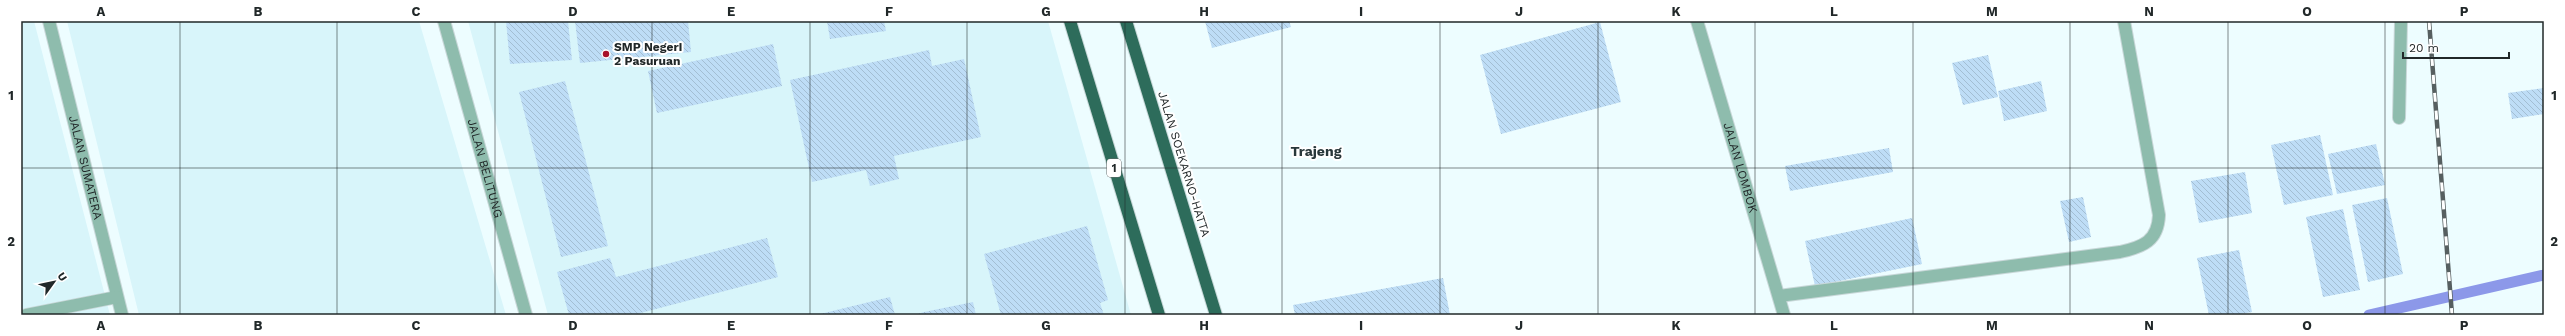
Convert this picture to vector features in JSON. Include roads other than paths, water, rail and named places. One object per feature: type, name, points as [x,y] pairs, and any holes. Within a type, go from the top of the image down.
[{"type":"highway","name":"1","points":[[1070,21],[1159,315]]},
{"type":"highway","name":"JALAN SOEKARNO-HATTA","points":[[1126,21],[1216,315]]},
{"type":"street","name":"JALAN SUMATERA","points":[[49,21],[122,315]]},
{"type":"street","name":"JALAN BELITUNG","points":[[444,21],[526,315]]},
{"type":"street","name":"JALAN LOMBOK","points":[[1697,21],[1784,315]]},
{"type":"street","points":[[1779,296],[2120,252],[2132,249],[2151,239],[2157,232],[2159,215],[2124,21]]},
{"type":"street","points":[[2399,118],[2401,21]]},
{"type":"street","points":[[26,315],[117,297]]},
{"type":"waterway","points":[[2369,315],[2544,275]]},
{"type":"railway","points":[[2429,21],[2452,315]]},
{"type":"place","name":"SMP Negeri 2 Pasuruan","points":[[606,54]]},
{"type":"district","name":"Trajeng","points":[[1316,151]]}]
